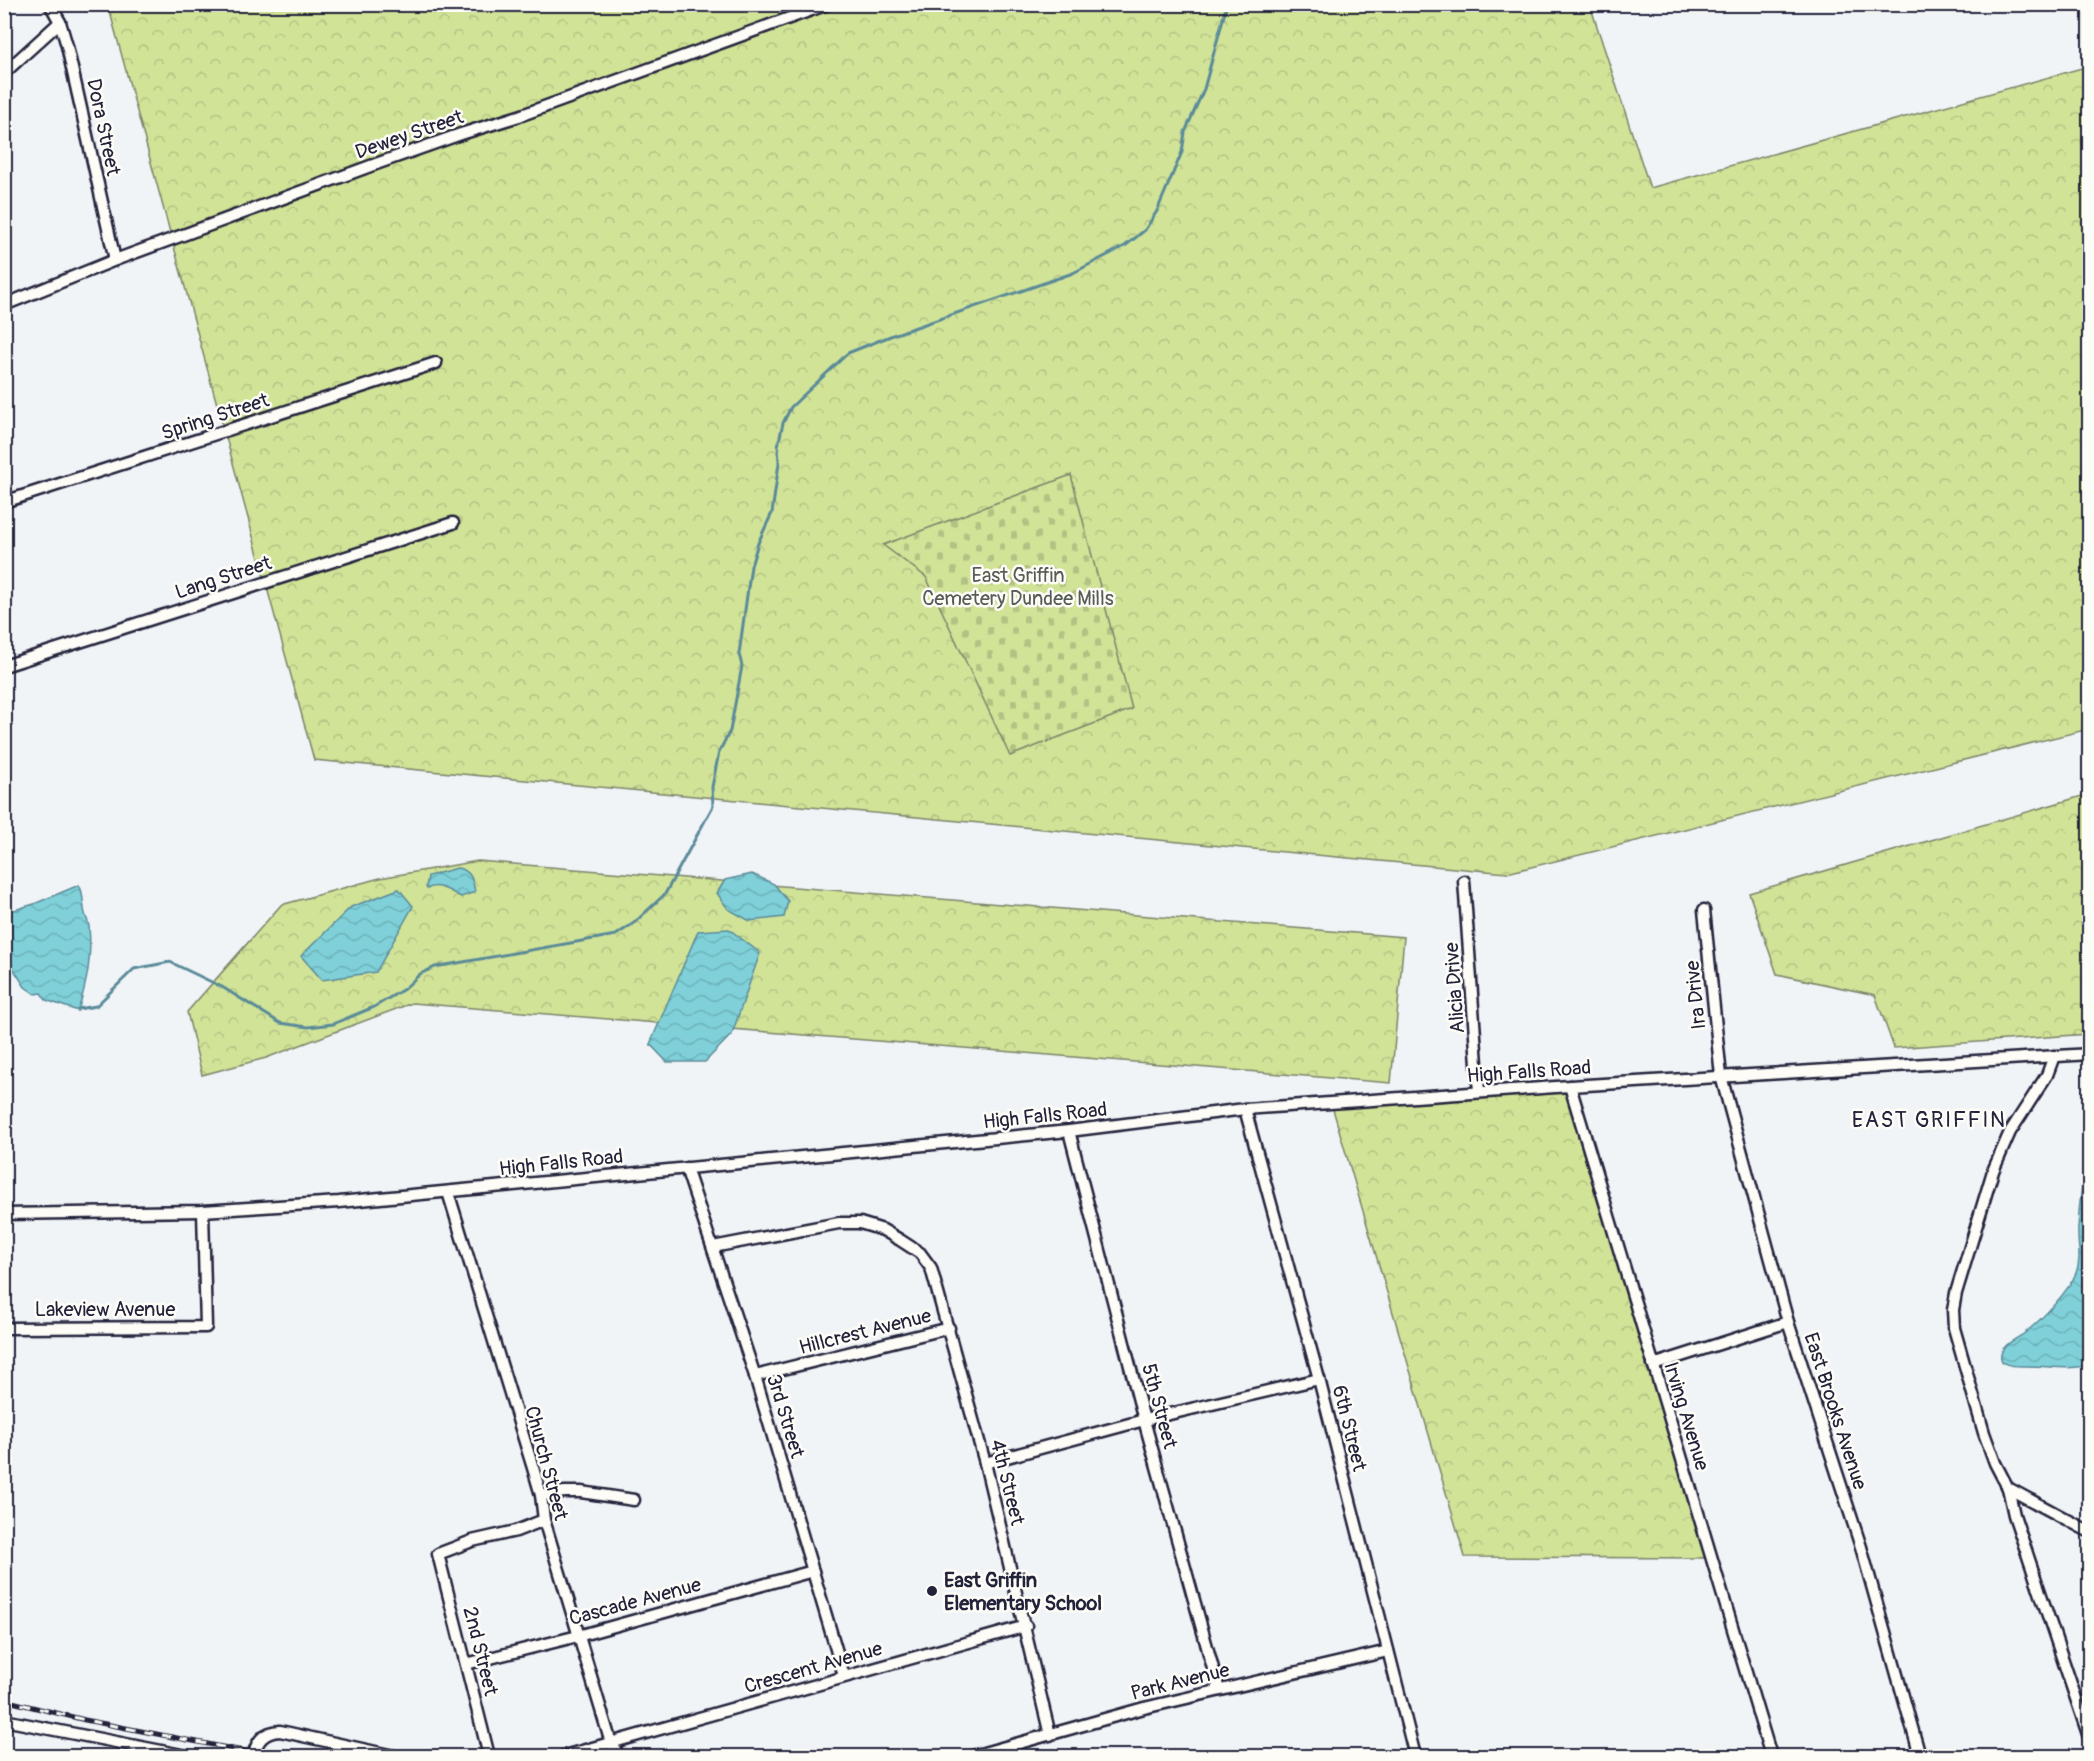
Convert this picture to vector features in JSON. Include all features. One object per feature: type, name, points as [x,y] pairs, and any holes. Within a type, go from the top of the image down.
[{"type":"street","name":"Dora Street","points":[[50,4],[60,22],[67,46],[115,260]]},
{"type":"street","name":"Dewey Street","points":[[4,304],[115,260],[376,164],[519,116],[828,4]]},
{"type":"street","points":[[4,73],[60,22]]},
{"type":"street","name":"Spring Street","points":[[4,502],[436,363]]},
{"type":"street","name":"Lang Street","points":[[4,666],[453,523]]},
{"type":"street","name":"Alicia Drive","points":[[1464,880],[1479,1092]]},
{"type":"street","name":"Ira Drive","points":[[1704,910],[1721,1076]]},
{"type":"street","name":"High Falls Road","points":[[4,1214],[203,1211],[339,1202],[1069,1131],[1245,1109],[1721,1076],[2090,1054]]},
{"type":"street","points":[[2054,1056],[2047,1075],[2010,1132],[1993,1171],[1956,1293],[1953,1310],[1954,1328],[1984,1434],[2008,1488],[2014,1515],[2090,1740]]},
{"type":"street","name":"East Brooks Avenue","points":[[1721,1076],[1788,1322],[1861,1547],[1920,1756]]},
{"type":"street","name":"Irving Avenue","points":[[1570,1086],[1771,1756]]},
{"type":"street","name":"6th Street","points":[[1245,1109],[1319,1379],[1415,1756]]},
{"type":"street","name":"5th Street","points":[[1069,1131],[1144,1420],[1219,1690]]},
{"type":"street","name":"3rd Street","points":[[686,1168],[755,1376],[844,1676]]},
{"type":"street","name":"Church Street","points":[[448,1192],[541,1495],[544,1520],[578,1636],[611,1743],[619,1756]]},
{"type":"street","name":"Lakeview Avenue","points":[[4,1328],[206,1327],[203,1211]]},
{"type":"street","name":"4th Street","points":[[713,1247],[839,1223],[860,1222],[883,1230],[920,1253],[931,1268],[985,1463],[1026,1626],[1050,1735]]},
{"type":"street","points":[[1653,1365],[1788,1322]]},
{"type":"street","name":"Hillcrest Avenue","points":[[755,1376],[949,1328]]},
{"type":"street","points":[[985,1463],[1144,1420],[1319,1379]]},
{"type":"street","points":[[2008,1488],[2090,1532]]},
{"type":"street","points":[[541,1495],[581,1492],[634,1500]]},
{"type":"street","name":"2nd Street","points":[[489,1756],[438,1554],[472,1541],[516,1531],[544,1520]]},
{"type":"street","name":"Cascade Avenue","points":[[466,1664],[578,1636],[813,1571]]},
{"type":"street","name":"Crescent Avenue","points":[[564,1756],[1026,1626]]},
{"type":"street","name":"Park Avenue","points":[[978,1755],[1144,1708],[1388,1651]]},
{"type":"street","points":[[4,1720],[186,1756]]},
{"type":"street","points":[[253,1756],[258,1743],[265,1734],[280,1731],[394,1756]]},
{"type":"green space","points":[[108,5],[1590,5],[1650,188],[2089,66],[2089,729],[1507,873],[314,760]]},
{"type":"green space","name":"East Griffin Cemetery Dundee Mills","points":[[1071,475],[1132,709],[1010,756],[926,577],[883,545]]},
{"type":"green space","points":[[2089,794],[2089,1034],[1894,1048],[1875,995],[1777,974],[1749,893]]},
{"type":"green space","points":[[478,861],[1404,937],[1391,1083],[412,1003],[266,1058],[202,1075],[187,1012],[281,905],[380,878]]},
{"type":"green space","points":[[1570,1089],[1711,1558],[1465,1557],[1332,1106]]},
{"type":"water","points":[[457,868],[468,873],[475,892],[461,897],[440,887],[427,889],[428,876]]},
{"type":"water","points":[[752,874],[774,884],[788,901],[784,917],[750,921],[728,909],[717,893],[725,880]]},
{"type":"water","points":[[79,885],[89,926],[90,948],[86,980],[78,1011],[46,1000],[41,993],[35,994],[25,987],[9,962],[12,955],[5,951],[4,913],[34,904]]},
{"type":"water","points":[[399,889],[413,906],[376,972],[322,980],[301,956],[351,907]]},
{"type":"water","points":[[729,929],[760,953],[732,1034],[705,1062],[667,1062],[650,1044],[698,931]]},
{"type":"water","points":[[2089,1151],[2089,1365],[2064,1368],[2006,1364],[2001,1360],[2004,1348],[2026,1332],[2047,1312],[2076,1273],[2079,1256],[2079,1209]]},
{"type":"waterway","points":[[78,1009],[96,1006],[134,969],[170,962],[222,987],[280,1023],[308,1027],[333,1024],[374,1007],[404,989],[420,974],[435,967],[616,935],[634,923],[665,894],[713,806],[712,787],[719,752],[730,731],[742,666],[739,654],[751,566],[758,543],[772,513],[779,463],[778,446],[783,423],[791,407],[848,353],[893,335],[1073,273],[1125,246],[1145,230],[1157,211],[1182,152],[1185,132],[1204,89],[1227,4]]},
{"type":"railway","points":[[4,1700],[85,1720],[269,1756]]},
{"type":"place","name":"East Griffin Elementary School","points":[[932,1591]]},
{"type":"district","name":"EAST GRIFFIN","points":[[1929,1119]]}]
